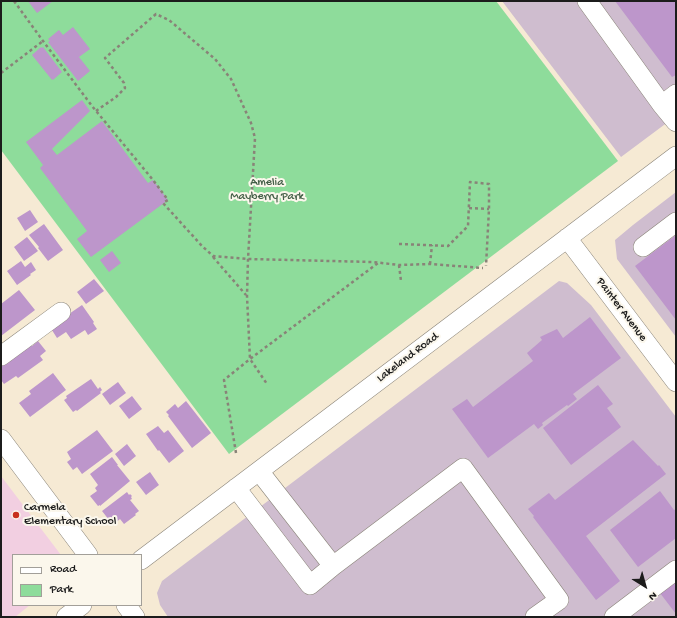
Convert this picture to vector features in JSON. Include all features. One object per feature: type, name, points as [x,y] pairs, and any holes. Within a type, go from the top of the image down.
[{"type":"street","points":[[587,1],[669,99],[676,122]]},
{"type":"street","name":"Lakeland Road","points":[[142,559],[567,238],[674,163]]},
{"type":"street","points":[[644,247],[676,222]]},
{"type":"street","name":"Painter Avenue","points":[[567,238],[676,382]]},
{"type":"street","points":[[1,356],[61,312]]},
{"type":"street","points":[[1,439],[9,463],[87,554]]},
{"type":"street","points":[[236,488],[310,585],[463,468],[558,600],[535,617]]},
{"type":"street","points":[[259,471],[334,566]]},
{"type":"street","points":[[614,617],[676,570]]},
{"type":"street","points":[[66,617],[81,606]]},
{"type":"street","points":[[127,606],[135,617]]},
{"type":"path","points":[[14,1],[96,111],[168,200],[163,203],[213,256],[247,296]]},
{"type":"path","points":[[96,111],[116,97],[125,88],[124,82],[105,58],[156,14],[169,20],[215,59],[231,79],[251,123],[255,138],[247,296],[250,359],[267,384]]},
{"type":"path","points":[[1,73],[43,41]]},
{"type":"path","points":[[213,256],[248,259],[484,267],[489,209],[488,184],[470,182],[468,226],[448,246],[399,244]]},
{"type":"path","points":[[469,208],[489,209]]},
{"type":"path","points":[[430,264],[432,245]]},
{"type":"path","points":[[236,453],[224,380],[378,263]]},
{"type":"path","points":[[400,265],[401,281]]},
{"type":"shaded area","points":[[502,1],[676,1],[676,116],[621,157]]},
{"type":"shaded area","points":[[676,192],[676,337],[617,259],[615,240]]},
{"type":"shaded area","points":[[559,281],[567,283],[591,305],[676,417],[676,617],[168,617],[160,605],[157,593],[162,581]]},
{"type":"shaded area","name":"Carmela Elementary School","points":[[1,476],[60,554],[12,554],[12,606],[29,606],[15,617],[1,617]]},
{"type":"green space","name":"Amelia Mayberry Park","points":[[1,1],[496,1],[618,161],[229,454],[1,150]]},
{"type":"building","points":[[28,1],[53,1],[37,13]]},
{"type":"building","points":[[615,1],[676,1],[676,75],[672,77]]},
{"type":"building","points":[[73,27],[90,49],[79,57],[90,71],[78,81],[48,42],[50,41],[48,39],[59,30],[63,35]]},
{"type":"building","points":[[43,47],[62,72],[53,80],[32,55]]},
{"type":"building","points":[[82,100],[90,111],[52,149],[57,155],[102,121],[148,183],[153,180],[168,200],[91,257],[77,239],[87,231],[40,168],[43,165],[26,142]]},
{"type":"building","points":[[30,210],[38,222],[25,231],[17,218]]},
{"type":"building","points":[[44,224],[63,250],[48,261],[29,235]]},
{"type":"building","points":[[676,235],[676,320],[635,266]]},
{"type":"building","points":[[27,237],[38,251],[24,261],[14,247]]},
{"type":"building","points":[[112,251],[121,263],[109,272],[100,260]]},
{"type":"building","points":[[21,261],[25,267],[31,262],[36,270],[17,285],[7,271]]},
{"type":"building","points":[[94,279],[104,291],[86,304],[77,292]]},
{"type":"building","points":[[19,290],[35,310],[1,336],[1,304]]},
{"type":"building","points":[[82,305],[97,329],[88,335],[85,330],[71,339],[66,332],[57,338],[50,327]]},
{"type":"building","points":[[590,317],[621,358],[573,394],[577,399],[542,423],[543,425],[538,429],[534,424],[488,458],[452,409],[467,399],[473,407],[533,361],[527,353],[542,340],[540,337],[557,329],[563,338]]},
{"type":"building","points":[[38,341],[46,351],[40,356],[43,360],[18,378],[16,376],[4,384],[1,380],[1,365],[30,342],[32,346]]},
{"type":"building","points":[[53,373],[66,390],[30,417],[19,403],[31,394],[29,391]]},
{"type":"building","points":[[91,379],[98,389],[100,387],[102,390],[100,392],[101,393],[77,411],[76,410],[73,412],[64,400],[67,398],[66,396]]},
{"type":"building","points":[[118,382],[126,393],[110,405],[102,394]]},
{"type":"building","points":[[598,385],[613,404],[607,408],[621,427],[571,465],[543,428]]},
{"type":"building","points":[[132,396],[142,409],[129,419],[119,406]]},
{"type":"building","points":[[186,401],[211,433],[192,448],[166,412],[175,404],[178,408]]},
{"type":"building","points":[[158,426],[164,433],[168,430],[184,451],[169,463],[146,434]]},
{"type":"building","points":[[97,430],[113,451],[82,474],[77,467],[73,470],[67,462],[71,459],[67,452]]},
{"type":"building","points":[[633,440],[658,466],[659,465],[666,474],[586,536],[620,581],[596,600],[528,509],[549,493],[555,500]]},
{"type":"building","points":[[127,444],[136,456],[124,466],[115,454]]},
{"type":"building","points":[[112,457],[130,481],[100,506],[98,506],[90,496],[97,491],[95,488],[98,485],[90,474]]},
{"type":"building","points":[[150,472],[159,485],[146,495],[136,482]]},
{"type":"building","points":[[660,491],[674,510],[676,509],[676,538],[638,567],[610,530]]},
{"type":"building","points":[[127,492],[132,496],[132,499],[130,500],[139,511],[124,524],[120,519],[113,525],[102,511]]},
{"type":"building","points":[[676,581],[676,614],[660,593]]},
{"type":"place","name":"Carmela Elementary School","points":[[16,515]]}]
